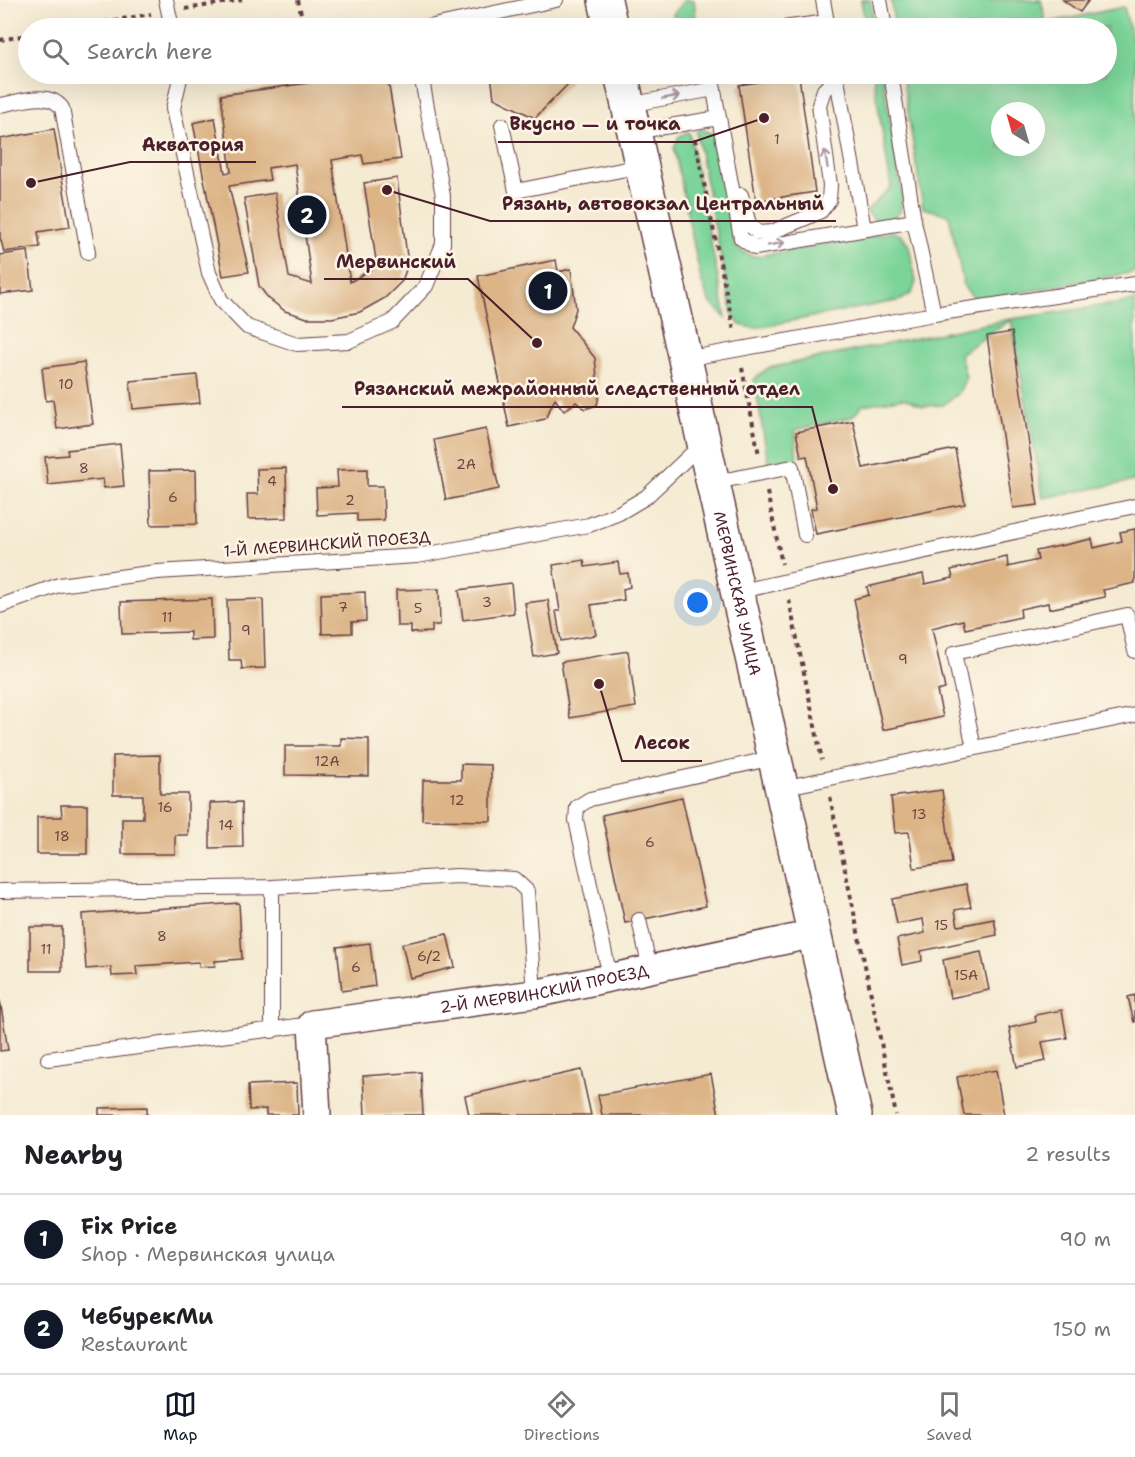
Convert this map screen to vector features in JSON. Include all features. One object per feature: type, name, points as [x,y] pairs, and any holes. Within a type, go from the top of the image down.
[{"type":"street","points":[[605,0],[609,18]]},
{"type":"street","name":"МЕРВИНСКАЯ УЛИЦА","points":[[623,84],[855,1115]]},
{"type":"street","name":"2-Й МЕРВИНСКИЙ ПРОЕЗД","points":[[312,1024],[534,994],[814,934]]},
{"type":"street","points":[[312,1024],[317,1115]]},
{"type":"lane","points":[[166,0],[170,18]]},
{"type":"lane","points":[[471,18],[556,0]]},
{"type":"lane","points":[[822,0],[826,18]]},
{"type":"lane","points":[[880,0],[883,18]]},
{"type":"lane","points":[[179,84],[173,109],[209,273],[221,300],[247,327],[297,344],[349,341],[392,322],[426,286],[443,244],[443,196],[423,84]]},
{"type":"lane","points":[[713,84],[741,238],[755,248],[914,221]]},
{"type":"lane","points":[[726,159],[735,168],[749,224],[758,233],[772,232],[821,211],[829,200],[830,185],[819,105],[824,90],[829,84]]},
{"type":"lane","points":[[838,84],[864,229]]},
{"type":"lane","points":[[893,84],[914,221],[934,314]]},
{"type":"lane","points":[[630,118],[714,89]]},
{"type":"lane","points":[[0,105],[51,98],[62,108],[88,252]]},
{"type":"lane","points":[[630,118],[719,118]]},
{"type":"lane","points":[[502,125],[516,191],[641,166]]},
{"type":"lane","points":[[684,359],[934,314],[1135,284]]},
{"type":"lane","name":"1-Й МЕРВИНСКИЙ ПРОЕЗД","points":[[0,606],[59,585],[157,572],[417,556],[590,525],[619,513],[646,497],[703,443]]},
{"type":"lane","points":[[711,483],[792,467],[806,535]]},
{"type":"lane","points":[[736,592],[1135,506]]},
{"type":"lane","points":[[974,748],[954,653],[1127,615],[1135,651]]},
{"type":"lane","points":[[610,978],[576,820],[577,807],[590,799],[974,748],[1135,715]]},
{"type":"lane","points":[[0,891],[272,887],[457,876],[514,879],[527,891],[534,994]]},
{"type":"lane","points":[[272,887],[272,1031]]},
{"type":"lane","points":[[639,920],[650,969]]},
{"type":"lane","name":"2-Й МЕРВИНСКИЙ ПРОЕЗД","points":[[48,1059],[312,1024]]},
{"type":"path","points":[[298,0],[302,18]]},
{"type":"path","points":[[0,40],[18,37]]},
{"type":"green space","points":[[684,0],[694,0],[696,18],[674,18],[673,14]]},
{"type":"green space","points":[[861,0],[870,0],[873,18],[864,18]]},
{"type":"green space","points":[[891,0],[1041,0],[1045,18],[894,18]]},
{"type":"green space","points":[[1124,7],[1135,51],[1135,272],[991,298],[974,298],[964,287],[949,215],[923,208],[904,84],[1117,84],[1117,18],[1070,18]]},
{"type":"green space","points":[[875,84],[884,84],[903,198],[900,212],[890,222],[876,221],[866,211],[891,187]]},
{"type":"green space","points":[[700,129],[716,135],[735,247],[753,257],[893,232],[903,236],[909,246],[916,282],[912,293],[901,300],[754,328],[740,325],[732,313],[696,132]]},
{"type":"green space","points":[[689,132],[726,318],[709,301],[701,280],[674,148],[679,136]]},
{"type":"green space","points":[[1135,301],[1135,481],[1043,498],[1011,320],[960,354],[966,378],[958,394],[943,405],[923,406],[904,398],[863,405],[852,417],[795,430],[797,462],[769,467],[754,379],[768,368],[1011,319]]},
{"type":"building","points":[[1063,0],[1089,0],[1080,12]]},
{"type":"building","points":[[301,84],[389,84],[401,159],[364,164],[362,155],[332,160],[350,282],[377,266],[364,183],[397,178],[408,264],[402,281],[385,298],[360,312],[332,318],[307,318],[285,311],[268,298],[259,286],[244,198],[275,193],[289,277],[312,284],[295,164],[268,168],[270,180],[229,186],[249,272],[223,276],[193,123],[215,118],[225,173],[231,172],[221,95]]},
{"type":"building","points":[[492,84],[568,84],[535,118],[494,98]]},
{"type":"building","points":[[800,84],[815,192],[756,201],[739,85]]},
{"type":"building","points":[[54,129],[70,227],[38,232],[40,247],[4,252],[0,237],[0,139]]},
{"type":"building","points":[[28,251],[33,290],[0,294],[0,255]]},
{"type":"building","points":[[556,260],[558,272],[571,269],[576,309],[570,327],[595,358],[599,396],[597,405],[585,409],[576,402],[564,411],[555,399],[545,419],[509,427],[478,276]]},
{"type":"building","points":[[1012,332],[1038,505],[1013,508],[987,336]]},
{"type":"building","points":[[84,362],[93,424],[57,429],[53,400],[46,401],[42,368]]},
{"type":"building","points":[[197,375],[200,403],[133,409],[130,381]]},
{"type":"building","points":[[853,421],[863,468],[955,449],[965,504],[816,534],[811,509],[817,508],[807,456],[801,457],[796,432]]},
{"type":"building","points":[[486,429],[499,489],[446,500],[434,440]]},
{"type":"building","points":[[120,444],[124,486],[104,488],[103,479],[48,485],[45,457],[68,455],[67,450]]},
{"type":"building","points":[[286,468],[287,518],[248,519],[247,494],[258,494],[257,469]]},
{"type":"building","points":[[367,469],[367,486],[383,486],[384,520],[357,521],[357,513],[317,515],[316,488],[338,487],[337,470]]},
{"type":"building","points":[[196,470],[197,524],[151,525],[149,471]]},
{"type":"building","points":[[1135,529],[1135,583],[1103,590],[1105,597],[1049,609],[1048,603],[1020,609],[1021,617],[965,629],[963,620],[932,628],[945,689],[937,691],[943,717],[883,730],[854,599],[869,595],[867,587],[923,574],[925,584],[953,578],[951,570],[1007,557],[1008,567],[1038,560],[1036,551],[1092,539],[1094,548],[1122,541],[1120,532]]},
{"type":"building","points":[[584,560],[585,567],[618,562],[620,574],[628,573],[630,587],[623,589],[624,600],[591,605],[596,635],[561,641],[556,611],[560,611],[553,565]]},
{"type":"building","points":[[511,583],[514,613],[463,620],[459,590]]},
{"type":"building","points":[[439,589],[440,625],[432,625],[432,632],[411,633],[411,626],[397,626],[396,590]]},
{"type":"building","points":[[365,592],[366,621],[352,622],[352,633],[322,634],[321,594]]},
{"type":"building","points":[[212,599],[213,639],[190,640],[190,632],[122,634],[121,602]]},
{"type":"building","points":[[263,599],[265,668],[242,669],[241,660],[229,660],[227,600]]},
{"type":"building","points":[[548,600],[557,653],[534,657],[525,603]]},
{"type":"building","points":[[628,651],[636,707],[570,718],[561,662]]},
{"type":"building","points":[[341,738],[369,739],[369,776],[285,775],[285,746],[341,746]]},
{"type":"building","points":[[160,755],[160,794],[188,794],[188,835],[175,835],[175,854],[122,854],[122,818],[143,818],[143,795],[113,795],[113,756]]},
{"type":"building","points":[[461,764],[491,765],[491,821],[422,820],[423,780],[461,780]]},
{"type":"building","points":[[942,790],[952,863],[914,868],[909,832],[895,833],[891,797]]},
{"type":"building","points":[[682,797],[706,906],[625,923],[602,815]]},
{"type":"building","points":[[242,802],[243,847],[210,848],[210,803]]},
{"type":"building","points":[[61,805],[87,805],[87,854],[37,854],[37,817],[62,817]]},
{"type":"building","points":[[966,884],[971,907],[955,910],[958,926],[994,919],[997,935],[921,951],[922,961],[902,965],[897,939],[925,933],[923,919],[897,924],[892,899]]},
{"type":"building","points":[[239,903],[242,959],[215,961],[215,966],[199,967],[199,962],[136,966],[137,975],[112,976],[111,967],[86,969],[82,914]]},
{"type":"building","points":[[30,927],[62,927],[62,971],[30,971]]},
{"type":"building","points":[[447,934],[455,967],[410,978],[402,944]]},
{"type":"building","points":[[370,943],[375,986],[342,991],[337,947]]},
{"type":"building","points":[[981,952],[989,990],[950,998],[943,960]]},
{"type":"building","points":[[1135,995],[1135,1022],[1134,1022],[1128,997]]},
{"type":"building","points":[[0,1000],[8,1050],[0,1051]]},
{"type":"building","points":[[1062,1010],[1067,1038],[1042,1042],[1046,1061],[1017,1067],[1009,1028],[1036,1022],[1035,1015]]},
{"type":"building","points":[[581,1070],[591,1115],[469,1115],[465,1096]]},
{"type":"building","points":[[996,1070],[1004,1115],[964,1115],[957,1077]]},
{"type":"building","points":[[421,1072],[423,1115],[365,1115],[363,1076]]},
{"type":"building","points":[[711,1074],[719,1115],[602,1115],[598,1095]]},
{"type":"building","points":[[297,1083],[298,1115],[266,1115],[266,1109],[249,1110],[248,1085]]},
{"type":"building","points":[[147,1107],[147,1115],[99,1115],[99,1108]]},
{"type":"place","name":"Вкусно — и точка","points":[[764,118]]},
{"type":"place","name":"Акватория","points":[[31,183]]},
{"type":"place","name":"Рязань, автовокзал Центральный","points":[[387,190]]},
{"type":"place","name":"ЧебурекМи","points":[[307,215]]},
{"type":"place","name":"Fix Price","points":[[548,291]]},
{"type":"place","name":"Мервинский","points":[[537,343]]},
{"type":"place","name":"Рязанский межрайонный следственный отдел","points":[[833,489]]},
{"type":"place","name":"Лесок","points":[[599,684]]}]
